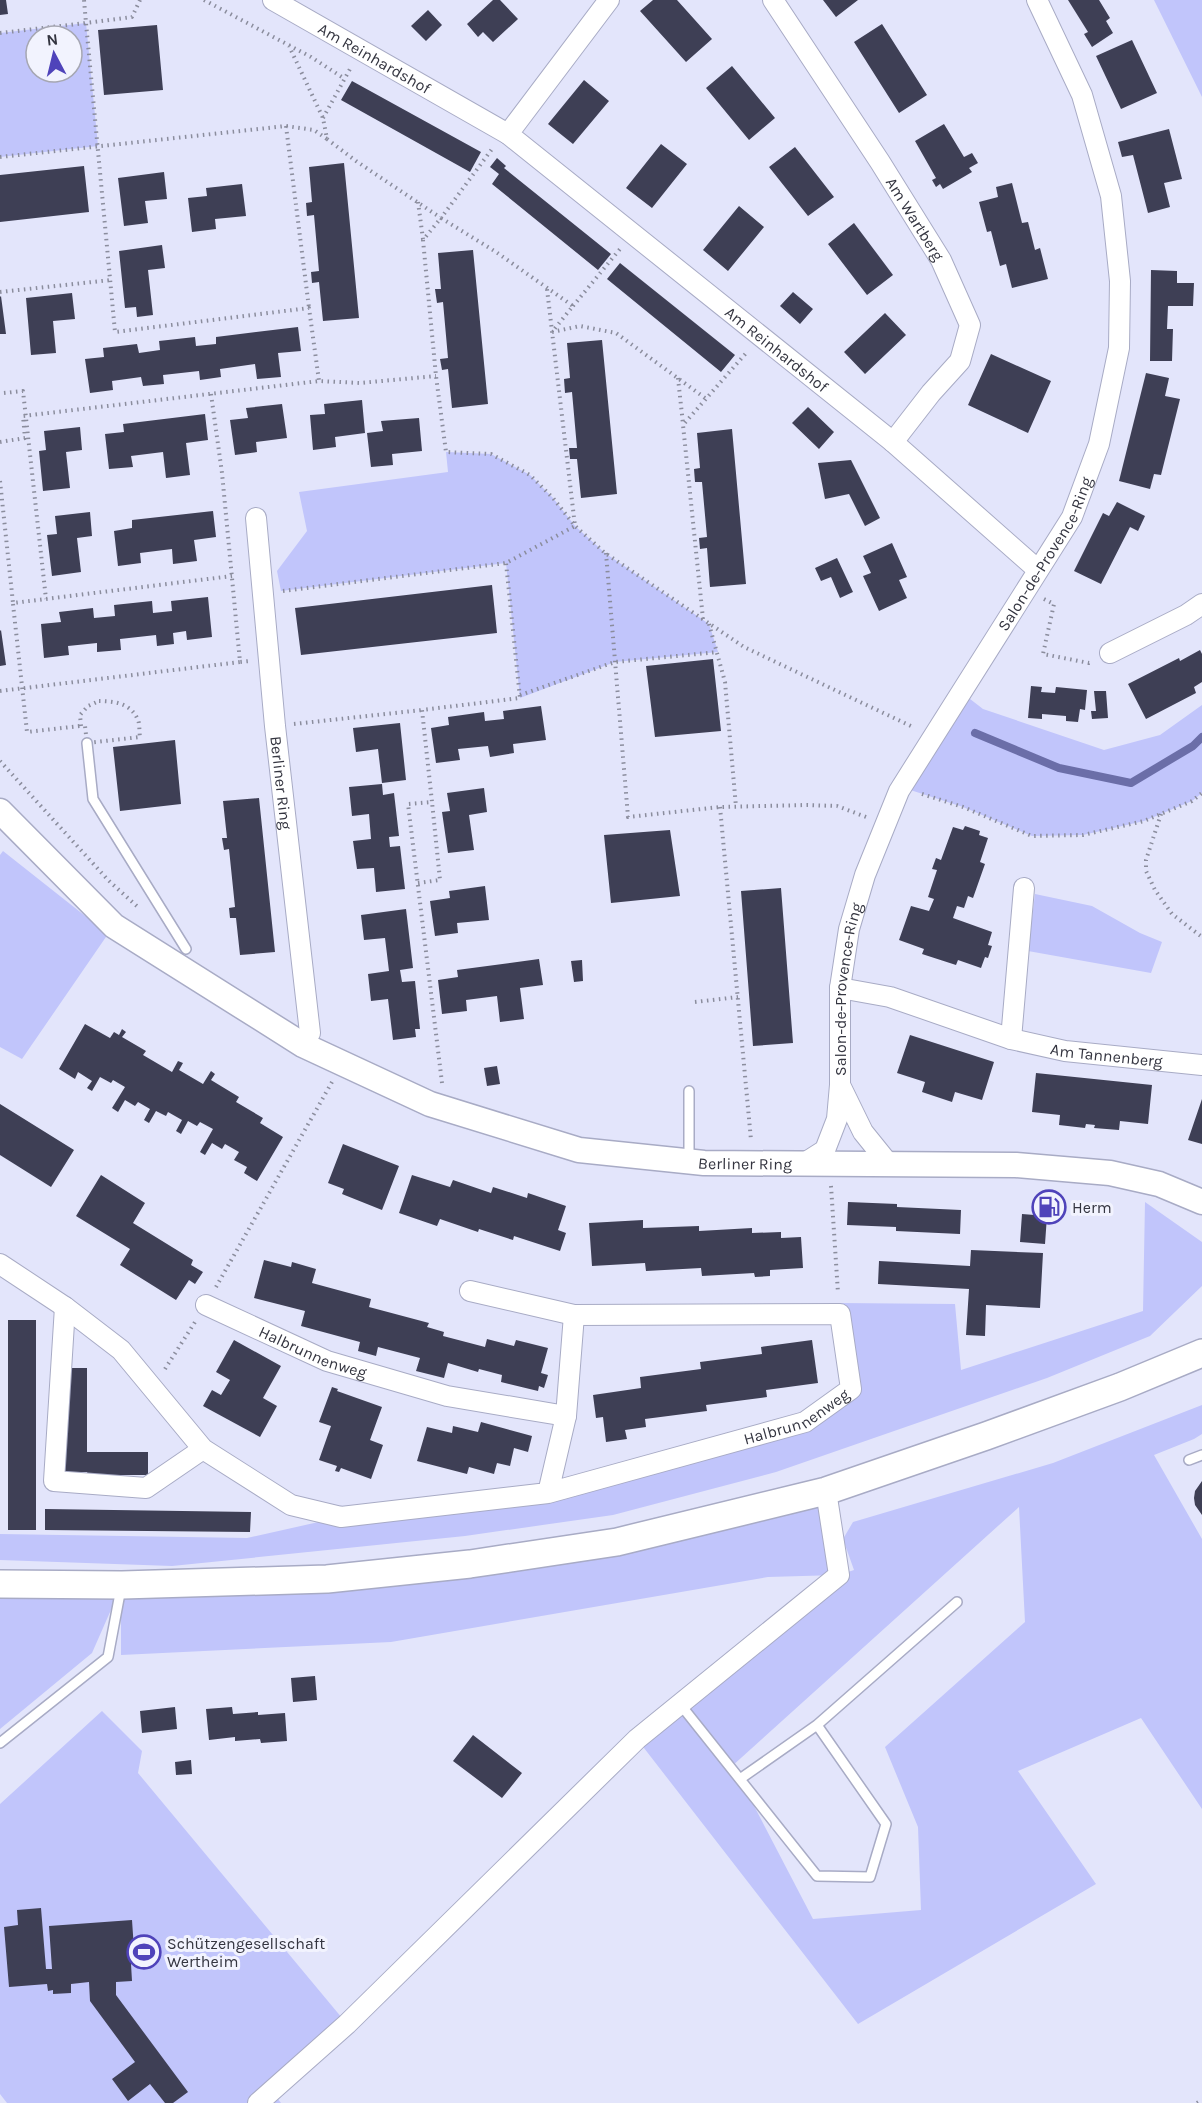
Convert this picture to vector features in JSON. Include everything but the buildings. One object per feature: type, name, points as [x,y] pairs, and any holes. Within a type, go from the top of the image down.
[{"type":"main road","points":[[0,1584],[122,1586],[327,1579],[470,1564],[617,1542],[826,1491],[997,1432],[1202,1353]]},
{"type":"street","name":"Am Reinhardshof","points":[[273,0],[502,140],[893,442],[1038,570]]},
{"type":"street","points":[[502,140],[609,0]]},
{"type":"street","name":"Am Wartberg","points":[[773,0],[880,162],[941,260],[970,325],[960,361],[931,393],[893,442]]},
{"type":"street","name":"Salon-de-Provence-Ring","points":[[803,1164],[825,1150],[837,1119],[840,1085],[840,988],[849,929],[865,875],[902,787],[1072,517],[1099,444],[1119,348],[1120,281],[1111,196],[1082,95],[1037,0]]},
{"type":"street","name":"Berliner Ring","points":[[256,518],[275,726],[310,1033],[303,1045]]},
{"type":"street","points":[[1110,653],[1186,615],[1202,604]]},
{"type":"street","name":"Berliner Ring","points":[[0,811],[114,926],[303,1045],[430,1104],[579,1150],[689,1161],[1016,1165],[1110,1173],[1159,1185],[1202,1202]]},
{"type":"street","points":[[1011,1040],[1024,888]]},
{"type":"street","name":"Am Tannenberg","points":[[840,988],[890,997],[1011,1040],[1065,1052],[1202,1065]]},
{"type":"street","name":"Salon-de-Provence-Ring","points":[[840,1085],[863,1132],[888,1163]]},
{"type":"street","name":"Halbrunnenweg","points":[[0,1264],[65,1307],[121,1350],[203,1449],[291,1505],[341,1517],[548,1493],[805,1422],[851,1389],[840,1314]]},
{"type":"street","points":[[470,1291],[574,1315],[840,1314]]},
{"type":"street","name":"Halbrunnenweg","points":[[206,1305],[327,1361],[447,1396],[566,1416]]},
{"type":"street","points":[[65,1307],[54,1481],[146,1488],[203,1449]]},
{"type":"street","points":[[548,1493],[566,1416],[574,1315]]},
{"type":"street","points":[[258,2103],[347,2024],[637,1739],[839,1575],[826,1491]]},
{"type":"lane","points":[[89,743],[93,800],[186,949]]},
{"type":"lane","points":[[689,1091],[691,1138],[689,1161]]},
{"type":"lane","points":[[1189,1460],[1202,1455]]},
{"type":"lane","points":[[0,1743],[108,1657],[122,1586]]},
{"type":"lane","points":[[740,1779],[817,1725],[957,1602]]},
{"type":"lane","points":[[680,1704],[817,1876],[870,1877],[886,1824],[817,1725]]},
{"type":"path","points":[[84,0],[116,332],[309,308]]},
{"type":"path","points":[[0,33],[132,17],[140,0]]},
{"type":"path","points":[[204,0],[290,46],[345,79],[323,118]]},
{"type":"path","points":[[290,46],[323,118],[327,139]]},
{"type":"path","points":[[286,126],[319,381]]},
{"type":"path","points":[[0,157],[286,126],[314,130],[573,306]]},
{"type":"path","points":[[423,240],[502,140]]},
{"type":"path","points":[[418,202],[446,452],[491,454],[530,476],[553,498],[575,526],[605,553],[744,647],[913,727]]},
{"type":"path","points":[[552,332],[625,243]]},
{"type":"path","points":[[0,292],[111,280]]},
{"type":"path","points":[[547,288],[575,526]]},
{"type":"path","points":[[552,332],[580,326],[616,333],[678,377],[705,398],[683,425]]},
{"type":"path","points":[[0,442],[25,438],[23,416],[319,381],[360,383],[436,376]]},
{"type":"path","points":[[678,377],[703,619]]},
{"type":"path","points":[[4,393],[23,391],[46,599]]},
{"type":"path","points":[[211,394],[222,473],[240,662]]},
{"type":"path","points":[[0,481],[12,603],[232,576]]},
{"type":"path","points":[[281,591],[506,563],[575,526]]},
{"type":"path","points":[[605,553],[628,817],[720,807],[837,806],[867,817]]},
{"type":"path","points":[[506,563],[520,695]]},
{"type":"path","points":[[1044,599],[1054,604],[1043,654],[1089,663],[1110,653]]},
{"type":"path","points":[[13,603],[27,732],[85,726],[89,743]]},
{"type":"path","points":[[709,624],[725,682],[736,807]]},
{"type":"path","points":[[294,724],[520,698],[520,695],[615,662],[718,652]]},
{"type":"path","points":[[0,692],[256,660]]},
{"type":"path","points":[[81,726],[80,716],[88,706],[99,701],[115,701],[126,706],[137,718],[140,737],[106,741]]},
{"type":"path","points":[[418,883],[440,880],[422,710]]},
{"type":"path","points":[[0,761],[108,880],[143,911]]},
{"type":"path","points":[[902,787],[963,807],[1032,836],[1083,835],[1144,821],[1192,801],[1202,793]]},
{"type":"path","points":[[432,802],[408,804],[443,1089],[433,1085]]},
{"type":"path","points":[[720,807],[752,1140],[742,1140]]},
{"type":"path","points":[[1161,814],[1146,861],[1146,872],[1155,890],[1172,914],[1202,937]]},
{"type":"path","points":[[694,1002],[738,997]]},
{"type":"path","points":[[152,1388],[206,1305],[343,1064]]},
{"type":"path","points":[[829,1164],[840,1314]]},
{"type":"path","points":[[1197,2103],[1202,2100]]},
{"type":"shaded area","points":[[1154,0],[1202,0],[1202,97]]},
{"type":"shaded area","points":[[86,23],[98,146],[0,157],[0,33],[24,30],[24,84],[84,84],[84,24],[77,24]]},
{"type":"shaded area","points":[[446,452],[491,454],[530,475],[553,498],[575,526],[605,553],[709,624],[718,652],[615,662],[520,698],[506,563],[281,591],[277,571],[307,531],[299,492],[448,472]]},
{"type":"shaded area","points":[[961,692],[983,709],[1104,750],[1160,735],[1202,705],[1202,793],[1192,801],[1144,821],[1083,835],[1032,836],[963,807],[901,787]]},
{"type":"shaded area","points":[[3,851],[108,934],[22,1059],[0,1047],[0,855]]},
{"type":"shaded area","points":[[1035,894],[1092,906],[1140,933],[1162,942],[1151,973],[1028,951]]},
{"type":"shaded area","points":[[1145,1202],[1202,1242],[1202,1286],[1150,1336],[1047,1378],[776,1472],[613,1515],[465,1536],[172,1566],[0,1560],[0,1534],[247,1538],[341,1517],[548,1493],[805,1422],[851,1389],[839,1303],[955,1304],[961,1370],[1143,1311]]},
{"type":"shaded area","points":[[1202,1405],[1202,1434],[1154,1455],[1202,1539],[1202,1809],[1141,1718],[1018,1771],[1096,1884],[858,2024],[637,1739],[837,1575],[768,1577],[391,1642],[121,1655],[121,1587],[92,1653],[0,1729],[0,1584],[470,1564],[826,1491],[839,1575],[854,1570],[843,1539],[853,1522],[1053,1463]],"holes":[[[1019,1507],[1025,1622],[885,1747],[918,1827],[921,1910],[813,1919],[740,1779],[731,1767]]]},
{"type":"shaded area","name":"Schützengesellschaft Wertheim","points":[[102,1711],[142,1751],[138,1773],[347,2024],[272,2091],[281,2103],[7,2103],[0,2094],[0,1804]]},
{"type":"waterway","points":[[975,733],[1059,768],[1131,783],[1193,746],[1202,737]]},
{"type":"place","name":"Herm","points":[[1049,1207]]},
{"type":"place","name":"Schützengesellschaft Wertheim","points":[[144,1952]]}]
